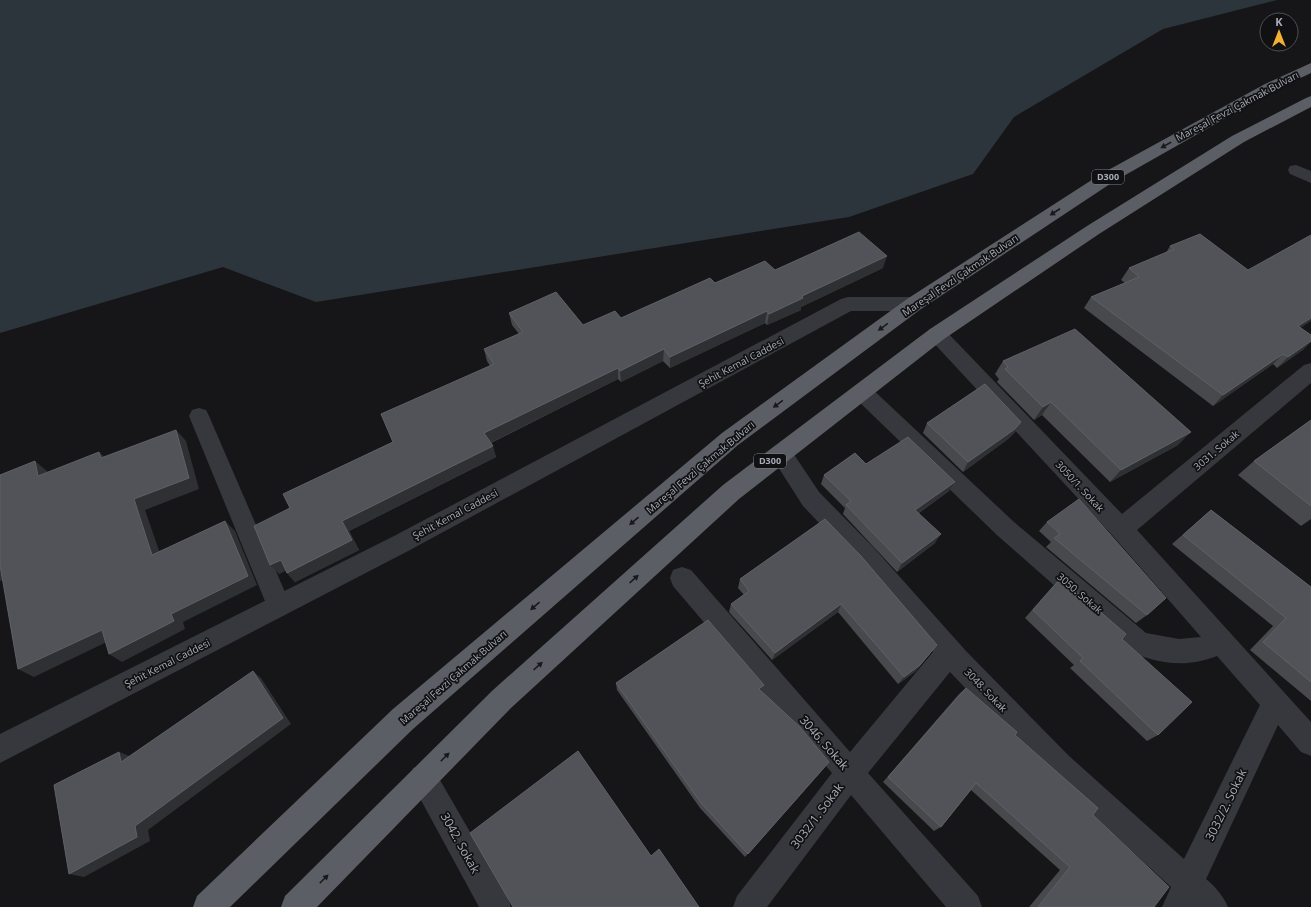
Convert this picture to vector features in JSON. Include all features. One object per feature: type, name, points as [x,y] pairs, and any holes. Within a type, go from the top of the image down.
[{"type":"highway","name":"Mareşal Fevzi Çakmak Bulvarı","points":[[208,907],[403,719],[730,439],[914,304],[1107,178],[1270,87],[1311,67]]},
{"type":"highway","name":"D300","points":[[296,907],[502,699],[731,492],[937,334],[1093,230],[1238,139],[1311,101]]},
{"type":"street","points":[[1296,170],[1311,178]]},
{"type":"street","name":"Şehit Kemal Caddesi","points":[[0,749],[402,542],[848,304],[914,304]]},
{"type":"street","name":"3050/1. Sokak","points":[[937,334],[1121,529],[1220,641]]},
{"type":"street","name":"3031. Sokak","points":[[1121,529],[1311,371]]},
{"type":"street","name":"3050. Sokak","points":[[862,392],[1006,529],[1139,643],[1158,649],[1177,651],[1202,649],[1220,641]]},
{"type":"street","name":"3048. Sokak","points":[[781,453],[812,499],[866,556],[950,652],[1183,895]]},
{"type":"street","name":"3046. Sokak","points":[[682,578],[934,872],[967,907]]},
{"type":"street","points":[[1220,641],[1311,742]]},
{"type":"street","name":"3032/1. Sokak","points":[[748,907],[850,773],[950,652]]},
{"type":"street","name":"3032/2. Sokak","points":[[1183,895],[1275,703]]},
{"type":"street","name":"3042. Sokak","points":[[423,778],[496,907]]},
{"type":"lane","points":[[199,416],[279,606]]},
{"type":"lane","name":"3048. Sokak","points":[[1183,895],[1213,907]]},
{"type":"shaded area","points":[[0,0],[1277,0],[1163,29],[1014,117],[973,174],[849,217],[316,302],[223,267],[0,333]]},
{"type":"building","points":[[859,232],[887,256],[802,296],[803,298],[769,314],[767,311],[670,357],[664,349],[620,371],[618,368],[484,433],[493,446],[342,521],[352,540],[287,573],[281,560],[270,565],[254,526],[290,508],[283,494],[393,442],[381,414],[494,364],[484,349],[523,332],[509,313],[556,292],[583,325],[615,311],[621,318],[710,278],[715,283],[765,261],[775,270]]},
{"type":"building","points":[[1200,234],[1248,270],[1311,235],[1311,318],[1298,326],[1311,335],[1311,341],[1288,357],[1283,354],[1223,395],[1091,297],[1139,277],[1129,268],[1174,249],[1170,246]]},
{"type":"building","points":[[1075,329],[1191,432],[1121,470],[1051,402],[1043,407],[1005,369],[1008,367],[1003,361]]},
{"type":"building","points":[[985,384],[1021,422],[1015,429],[968,462],[927,423]]},
{"type":"building","points":[[1311,420],[1311,506],[1254,461]]},
{"type":"building","points":[[176,430],[189,478],[134,499],[152,555],[225,521],[248,576],[171,614],[174,621],[109,654],[102,630],[18,669],[0,565],[0,475],[35,461],[38,476],[99,452],[101,458]]},
{"type":"building","points":[[908,437],[955,482],[915,510],[941,534],[902,563],[846,505],[851,501],[824,475],[855,453],[866,464]]},
{"type":"building","points":[[1079,499],[1166,598],[1147,615],[1054,538],[1060,534],[1047,522]]},
{"type":"building","points":[[1211,510],[1311,587],[1311,682],[1263,642],[1286,618],[1183,535]]},
{"type":"building","points":[[825,519],[861,556],[937,645],[920,665],[904,677],[841,604],[775,653],[731,604],[749,591],[740,579]]},
{"type":"building","points":[[1061,578],[1126,634],[1122,639],[1192,702],[1158,735],[1080,661],[1083,658],[1033,610]]},
{"type":"building","points":[[708,620],[764,685],[759,689],[800,727],[829,762],[748,854],[701,803],[616,683]]},
{"type":"building","points":[[253,671],[283,718],[135,826],[137,837],[69,874],[54,785],[119,752],[121,762]]},
{"type":"building","points":[[966,688],[1017,732],[1015,735],[1098,808],[1093,815],[1169,887],[1154,907],[1038,907],[1070,867],[976,783],[941,827],[888,777]]},
{"type":"building","points":[[578,751],[651,856],[659,849],[699,907],[513,907],[470,833]]}]
